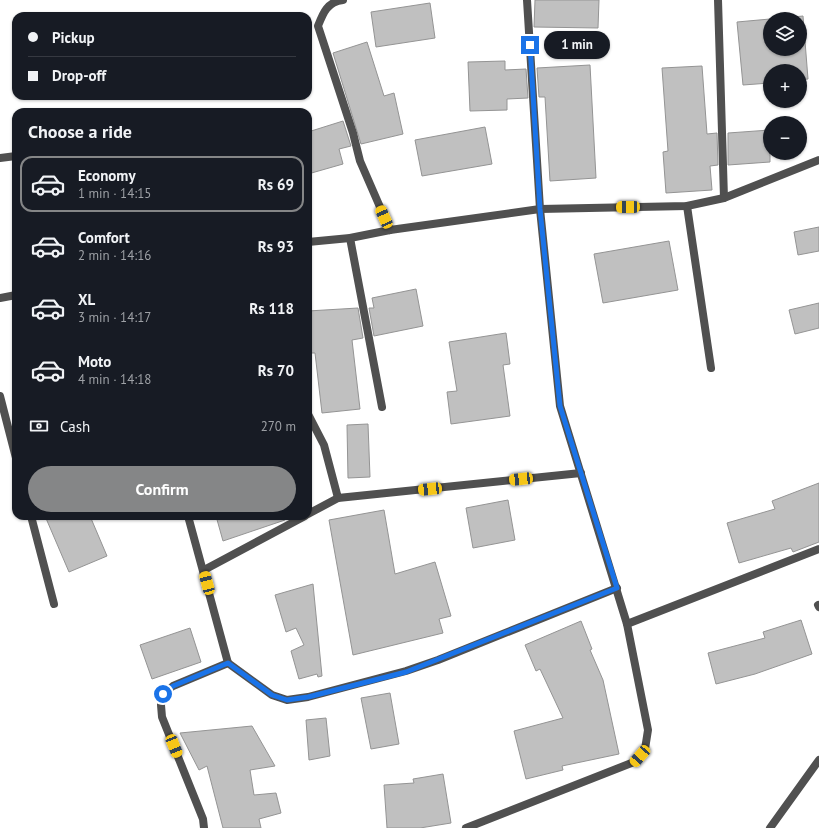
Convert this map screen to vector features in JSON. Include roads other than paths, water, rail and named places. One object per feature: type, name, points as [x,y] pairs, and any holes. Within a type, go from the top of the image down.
[{"type":"street","points":[[342,0],[335,1],[325,8],[318,26],[353,133],[360,160],[390,230]]},
{"type":"street","points":[[466,828],[634,762],[645,749],[648,730],[627,624],[582,473],[560,406],[540,209],[527,0]]},
{"type":"street","points":[[718,0],[724,198]]},
{"type":"street","points":[[0,158],[12,156]]},
{"type":"street","points":[[312,242],[350,238],[390,230],[540,209],[687,206],[724,198],[819,160]]},
{"type":"street","points":[[687,206],[711,368]]},
{"type":"street","points":[[350,238],[382,407]]},
{"type":"street","points":[[0,298],[12,296]]},
{"type":"street","points":[[0,396],[12,442]]},
{"type":"street","points":[[312,422],[324,445],[338,498]]},
{"type":"street","points":[[312,512],[338,498],[582,473]]},
{"type":"street","points":[[32,520],[54,604]]},
{"type":"street","points":[[189,520],[228,663],[272,695],[287,700],[308,697],[406,672],[617,588]]},
{"type":"street","points":[[204,570],[298,520]]},
{"type":"street","points":[[627,624],[819,549]]},
{"type":"street","points":[[204,828],[204,819],[162,717],[161,705],[163,694],[173,686],[228,663]]},
{"type":"street","points":[[770,828],[819,760]]}]
